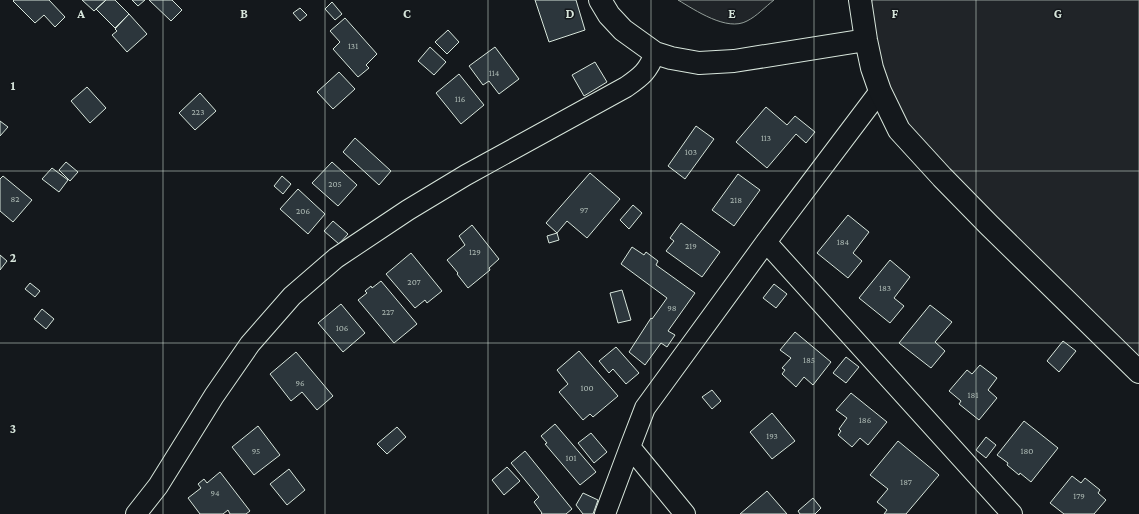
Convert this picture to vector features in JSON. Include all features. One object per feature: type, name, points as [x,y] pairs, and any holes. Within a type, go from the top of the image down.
[{"type":"street","points":[[600,0],[609,15],[623,30],[655,53],[685,61],[713,63],[741,60],[866,40]]},
{"type":"street","points":[[860,0],[872,68],[880,91],[899,130],[989,225],[1139,372]]},
{"type":"street","points":[[136,514],[158,486],[214,396],[250,344],[292,296],[336,258],[408,210],[466,175],[626,87],[642,76],[650,67],[655,53]]},
{"type":"street","points":[[605,514],[646,408],[766,242],[880,91]]},
{"type":"street","points":[[766,242],[1012,514]]},
{"type":"street","points":[[630,447],[685,514]]},
{"type":"shaded area","points":[[678,0],[774,0],[751,19],[739,24],[730,24],[702,14]]},
{"type":"shaded area","points":[[872,0],[1139,0],[1139,371],[899,130],[866,40]]},
{"type":"building","points":[[49,0],[65,17],[55,27],[44,15],[35,23],[13,1]]},
{"type":"building","points":[[82,0],[106,0],[94,11]]},
{"type":"building","points":[[106,0],[115,0],[129,14],[115,28],[96,9]]},
{"type":"building","points":[[132,0],[145,0],[138,6]]},
{"type":"building","points":[[149,0],[172,0],[182,10],[171,21]]},
{"type":"building","points":[[535,0],[576,0],[585,30],[549,42]]},
{"type":"building","points":[[332,2],[342,14],[335,20],[325,9]]},
{"type":"building","points":[[300,8],[307,15],[300,21],[293,13]]},
{"type":"building","points":[[129,14],[147,34],[127,52],[112,35],[117,31],[115,29]]},
{"type":"building","points":[[345,18],[377,54],[366,65],[369,68],[358,77],[333,49],[340,42],[330,31]]},
{"type":"building","points":[[448,30],[459,42],[447,54],[435,42]]},
{"type":"building","points":[[430,47],[446,62],[434,75],[418,61]]},
{"type":"building","points":[[495,47],[519,79],[499,94],[489,81],[483,85],[469,66]]},
{"type":"building","points":[[595,62],[607,82],[584,96],[572,75]]},
{"type":"building","points":[[339,72],[355,89],[333,109],[317,92]]},
{"type":"building","points":[[459,74],[484,105],[461,124],[436,93]]},
{"type":"building","points":[[87,87],[106,108],[90,123],[71,101]]},
{"type":"building","points":[[200,93],[216,111],[195,130],[179,113]]},
{"type":"building","points":[[766,107],[787,125],[795,116],[815,132],[806,143],[796,134],[767,168],[736,142]]},
{"type":"building","points":[[0,121],[8,127],[0,136]]},
{"type":"building","points":[[696,126],[714,139],[685,179],[668,166]]},
{"type":"building","points":[[355,138],[391,171],[379,185],[343,152]]},
{"type":"building","points":[[66,162],[78,172],[70,181],[59,170]]},
{"type":"building","points":[[332,162],[357,185],[338,206],[312,183]]},
{"type":"building","points":[[52,168],[68,180],[59,192],[42,179]]},
{"type":"building","points":[[590,173],[620,199],[587,238],[567,221],[557,233],[546,223]]},
{"type":"building","points":[[738,174],[760,190],[734,226],[712,210]]},
{"type":"building","points":[[3,176],[32,200],[13,222],[0,211],[0,179]]},
{"type":"building","points":[[282,176],[291,184],[283,194],[274,186]]},
{"type":"building","points":[[298,189],[325,214],[308,234],[280,209]]},
{"type":"building","points":[[633,205],[642,213],[629,229],[620,220]]},
{"type":"building","points":[[848,215],[869,232],[853,253],[862,261],[848,278],[817,253]]},
{"type":"building","points":[[333,221],[348,234],[339,244],[324,231]]},
{"type":"building","points":[[681,223],[720,252],[702,277],[666,251],[674,241],[670,238]]},
{"type":"building","points":[[472,225],[499,259],[489,268],[490,270],[468,288],[447,260],[465,245],[459,236]]},
{"type":"building","points":[[557,233],[559,240],[549,243],[547,236]]},
{"type":"building","points":[[632,247],[644,255],[646,252],[658,261],[656,265],[695,293],[668,331],[675,335],[667,347],[661,343],[645,365],[629,352],[651,318],[652,319],[667,298],[621,264]]},
{"type":"building","points":[[411,253],[442,291],[427,303],[425,300],[415,308],[386,274]]},
{"type":"building","points":[[0,255],[7,261],[0,270]]},
{"type":"building","points":[[890,260],[910,277],[894,298],[904,306],[890,323],[859,298]]},
{"type":"building","points":[[381,281],[417,324],[394,343],[358,300],[367,293],[365,291],[371,286],[372,288]]},
{"type":"building","points":[[30,283],[40,291],[35,297],[25,289]]},
{"type":"building","points":[[774,284],[787,294],[776,308],[763,298]]},
{"type":"building","points":[[622,290],[631,320],[618,323],[610,293]]},
{"type":"building","points":[[341,304],[365,333],[343,352],[318,323]]},
{"type":"building","points":[[930,305],[952,322],[935,342],[945,351],[931,368],[899,343]]},
{"type":"building","points":[[42,309],[54,319],[46,329],[34,319]]},
{"type":"building","points":[[795,332],[831,362],[813,385],[804,377],[796,387],[782,374],[785,370],[782,368],[791,358],[780,350]]},
{"type":"building","points":[[1063,341],[1076,351],[1059,372],[1047,361]]},
{"type":"building","points":[[616,347],[639,373],[626,384],[613,369],[609,373],[599,361]]},
{"type":"building","points":[[579,351],[618,396],[593,417],[590,414],[583,420],[559,392],[568,384],[557,370]]},
{"type":"building","points":[[296,352],[333,396],[317,410],[302,392],[291,401],[270,374]]},
{"type":"building","points":[[846,357],[859,367],[846,383],[833,373]]},
{"type":"building","points":[[980,365],[997,378],[988,390],[997,398],[979,420],[959,404],[961,401],[949,391],[967,370],[972,374]]},
{"type":"building","points":[[712,390],[721,401],[712,409],[702,397]]},
{"type":"building","points":[[851,393],[887,422],[868,445],[860,438],[852,447],[838,435],[841,431],[839,429],[847,418],[836,410]]},
{"type":"building","points":[[772,413],[795,441],[772,459],[750,432]]},
{"type":"building","points":[[1024,421],[1058,448],[1031,482],[1020,473],[1019,475],[1007,465],[1008,463],[997,455]]},
{"type":"building","points":[[555,424],[596,472],[580,485],[545,444],[547,443],[541,436]]},
{"type":"building","points":[[258,426],[280,455],[254,475],[232,447]]},
{"type":"building","points":[[397,427],[406,437],[387,454],[377,444]]},
{"type":"building","points":[[591,433],[607,452],[594,463],[578,443]]},
{"type":"building","points":[[986,437],[996,445],[986,458],[976,450]]},
{"type":"building","points":[[898,441],[939,475],[906,514],[884,514],[887,510],[877,502],[888,489],[870,475]]},
{"type":"building","points":[[525,451],[572,509],[566,514],[541,514],[542,513],[534,502],[539,497],[511,463]]},
{"type":"building","points":[[507,467],[520,481],[504,495],[492,480]]},
{"type":"building","points":[[289,469],[305,490],[287,505],[270,484]]},
{"type":"building","points":[[220,472],[250,511],[246,514],[230,514],[228,510],[223,514],[200,514],[188,498],[201,488],[198,484],[204,479],[207,483]]},
{"type":"building","points":[[1072,476],[1081,483],[1085,478],[1100,490],[1098,493],[1106,500],[1094,514],[1064,514],[1050,503]]},
{"type":"building","points":[[767,491],[787,514],[740,514]]},
{"type":"building","points":[[583,493],[598,500],[593,514],[583,514],[576,505]]},
{"type":"building","points":[[813,498],[821,508],[815,514],[800,514],[798,511]]}]
